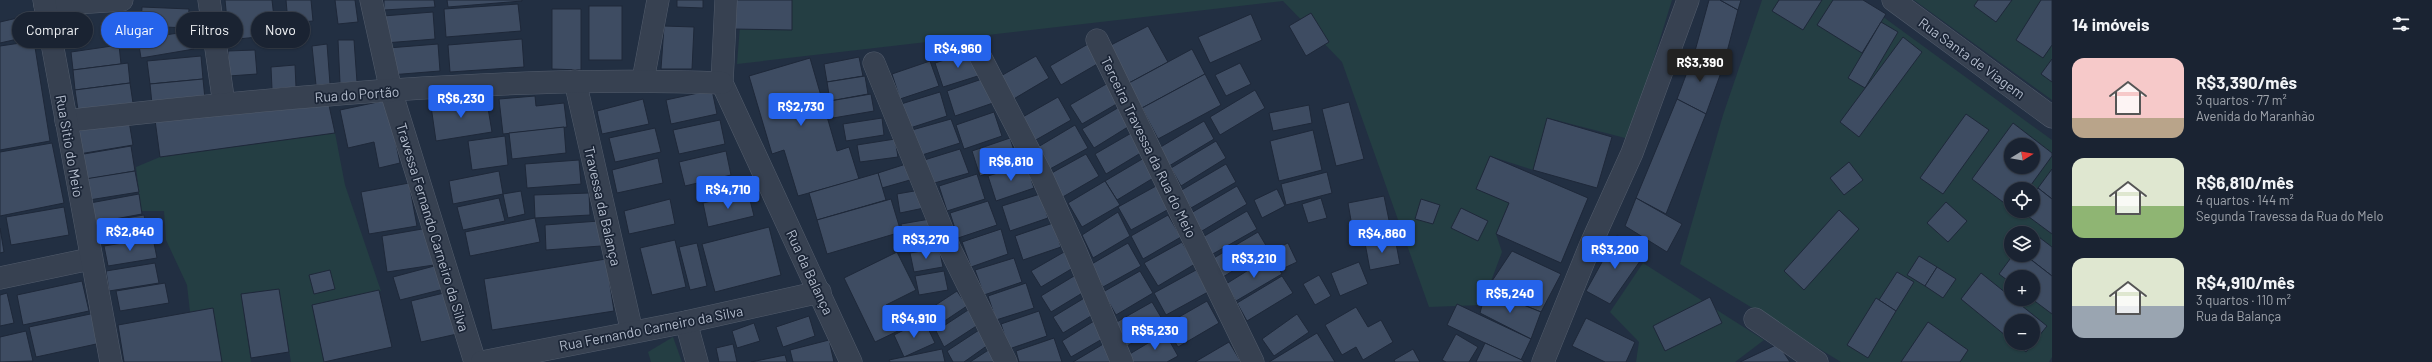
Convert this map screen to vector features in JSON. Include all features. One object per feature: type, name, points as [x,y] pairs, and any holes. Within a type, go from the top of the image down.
[{"type":"street","points":[[44,2],[122,0]]},
{"type":"street","points":[[209,0],[224,104]]},
{"type":"street","name":"Travessa Fernando Carneiro da Silva","points":[[371,0],[391,91],[475,362]]},
{"type":"street","points":[[643,80],[658,0]]},
{"type":"street","name":"Rua da Balança","points":[[726,0],[722,83],[820,292],[851,362]]},
{"type":"street","points":[[1543,362],[1590,246],[1632,153],[1688,0]]},
{"type":"street","name":"Rua Santa de Viagem","points":[[1893,0],[2052,116]]},
{"type":"street","name":"Rua Sitio do Meio","points":[[44,2],[90,259],[111,362]]},
{"type":"street","name":"Terceira Travessa da Rua do Meio","points":[[1097,40],[1253,362]]},
{"type":"street","points":[[979,54],[1046,187],[1076,252],[1122,362]]},
{"type":"street","points":[[874,63],[950,249],[1006,362]]},
{"type":"street","name":"Rua do Portão","points":[[66,121],[224,104],[391,91],[575,81],[643,80],[722,83]]},
{"type":"street","name":"Travessa da Balança","points":[[575,81],[632,332]]},
{"type":"street","points":[[0,278],[90,259]]},
{"type":"street","name":"Rua Fernando Carneiro da Silva","points":[[482,362],[686,322],[820,292]]},
{"type":"street","points":[[1755,319],[1818,362]]},
{"type":"street","points":[[686,322],[697,362]]},
{"type":"green space","points":[[742,0],[1672,0],[1629,139],[1548,118],[1533,170],[1490,156],[1477,189],[1509,203],[1496,234],[1502,252],[1482,305],[1429,307],[1342,62],[1283,1],[737,64]]},
{"type":"green space","points":[[1762,0],[1860,0],[2052,140],[2052,357],[2049,362],[1841,362],[1680,264],[1723,115]]},
{"type":"green space","points":[[1914,0],[2052,0],[2052,100]]},
{"type":"green space","points":[[335,133],[345,185],[381,291],[312,305],[324,362],[291,362],[279,289],[241,294],[251,362],[222,362],[213,308],[190,312],[187,285],[166,240],[164,211],[137,211],[139,192],[136,167],[160,157]]},
{"type":"green space","points":[[1643,263],[1764,340],[1735,362],[1636,362],[1639,342],[1610,312]]},
{"type":"green space","points":[[673,337],[682,362],[651,362],[648,352]]},
{"type":"building","points":[[225,0],[272,0],[273,12],[251,12],[251,38],[243,39],[243,12],[226,12]]},
{"type":"building","points":[[286,0],[311,0],[313,21],[310,21],[310,12],[287,12]]},
{"type":"building","points":[[335,0],[355,0],[358,22],[338,24]]},
{"type":"building","points":[[384,0],[434,0],[435,7],[384,10]]},
{"type":"building","points":[[447,0],[522,0],[522,1],[448,7]]},
{"type":"building","points":[[677,0],[703,0],[703,8],[677,7]]},
{"type":"building","points":[[734,0],[792,0],[792,30],[734,29]]},
{"type":"building","points":[[1709,0],[1720,0],[1738,10],[1723,67],[1695,51]]},
{"type":"building","points":[[1720,0],[1741,0],[1738,10]]},
{"type":"building","points":[[1779,0],[1822,0],[1803,30],[1772,11]]},
{"type":"building","points":[[1833,0],[1863,0],[1886,14],[1862,53],[1817,25]]},
{"type":"building","points":[[1978,0],[2012,0],[1996,22],[1974,6]]},
{"type":"building","points":[[2041,0],[2052,0],[2052,45],[2043,58],[2016,40]]},
{"type":"building","points":[[518,4],[521,31],[446,37],[444,9]]},
{"type":"building","points":[[589,6],[622,6],[622,60],[589,60]]},
{"type":"building","points":[[142,7],[189,9],[189,12],[176,12],[176,27],[168,27],[168,12],[142,12]]},
{"type":"building","points":[[82,9],[83,12],[67,12]]},
{"type":"building","points":[[552,9],[581,9],[581,70],[552,69]]},
{"type":"building","points":[[433,12],[435,39],[385,43],[383,16]]},
{"type":"building","points":[[1311,13],[1329,42],[1306,56],[1289,26]]},
{"type":"building","points":[[1251,14],[1262,40],[1210,63],[1198,37]]},
{"type":"building","points":[[12,19],[12,40],[0,43],[0,22]]},
{"type":"building","points":[[1881,22],[1898,32],[1865,88],[1848,78]]},
{"type":"building","points":[[664,26],[694,27],[692,69],[661,69]]},
{"type":"building","points":[[1148,26],[1168,62],[1129,83],[1109,46]]},
{"type":"building","points":[[176,33],[176,48],[194,49],[141,58],[139,48],[168,48],[168,35]]},
{"type":"building","points":[[1903,37],[1922,52],[1859,137],[1840,122]]},
{"type":"building","points":[[522,39],[524,67],[450,72],[448,45]]},
{"type":"building","points":[[338,40],[354,40],[357,82],[340,83]]},
{"type":"building","points":[[12,44],[12,48],[35,48],[50,141],[0,150],[0,46]]},
{"type":"building","points":[[327,44],[330,84],[316,85],[312,46]]},
{"type":"building","points":[[438,44],[440,71],[390,75],[388,48]]},
{"type":"building","points":[[1088,44],[1099,63],[1061,85],[1050,66]]},
{"type":"building","points":[[101,48],[119,48],[121,64],[73,70],[71,52]]},
{"type":"building","points":[[1192,49],[1205,74],[1142,108],[1129,83]]},
{"type":"building","points":[[255,50],[257,74],[229,76],[228,51]]},
{"type":"building","points":[[973,51],[981,75],[943,87],[935,63]]},
{"type":"building","points":[[1695,51],[1723,67],[1706,114],[1677,99]]},
{"type":"building","points":[[201,56],[203,79],[150,84],[147,61]]},
{"type":"building","points":[[1036,56],[1049,78],[1012,100],[999,77]]},
{"type":"building","points":[[859,57],[863,76],[827,82],[824,64]]},
{"type":"building","points":[[810,58],[837,151],[849,147],[859,179],[798,196],[784,150],[772,154],[749,76]]},
{"type":"building","points":[[2052,59],[2052,82],[2041,74]]},
{"type":"building","points":[[930,61],[939,86],[900,99],[892,74]]},
{"type":"building","points":[[128,63],[130,83],[75,90],[73,70]]},
{"type":"building","points":[[1240,63],[1251,84],[1226,96],[1215,75]]},
{"type":"building","points":[[295,65],[296,87],[272,89],[271,67]]},
{"type":"building","points":[[1205,74],[1221,105],[1158,139],[1142,108]]},
{"type":"building","points":[[865,76],[868,94],[830,101],[827,82]]},
{"type":"building","points":[[985,78],[993,103],[955,116],[947,91]]},
{"type":"building","points":[[203,79],[205,99],[152,104],[150,84]]},
{"type":"building","points":[[130,83],[133,103],[78,110],[75,90]]},
{"type":"building","points":[[1108,83],[1120,102],[1082,124],[1070,105]]},
{"type":"building","points":[[712,90],[717,114],[671,124],[666,100]]},
{"type":"building","points":[[1255,90],[1265,108],[1220,135],[1210,117]]},
{"type":"building","points":[[940,92],[947,116],[910,128],[901,104]]},
{"type":"building","points":[[871,94],[874,111],[833,118],[830,101]]},
{"type":"building","points":[[327,96],[335,133],[160,157],[155,120]]},
{"type":"building","points":[[486,96],[492,132],[436,141],[431,106]]},
{"type":"building","points":[[535,96],[536,106],[564,103],[567,127],[503,134],[499,99]]},
{"type":"building","points":[[1058,97],[1071,120],[1034,141],[1021,118]]},
{"type":"building","points":[[643,99],[649,124],[602,134],[597,111]]},
{"type":"building","points":[[1677,99],[1706,114],[1666,214],[1636,198]]},
{"type":"building","points":[[387,100],[400,163],[379,168],[374,142],[348,148],[340,110]]},
{"type":"building","points":[[1349,102],[1364,159],[1336,166],[1322,109]]},
{"type":"building","points":[[1309,105],[1312,123],[1273,131],[1269,113]]},
{"type":"building","points":[[1121,106],[1131,125],[1094,148],[1082,129]]},
{"type":"building","points":[[994,112],[1002,136],[964,149],[956,125]]},
{"type":"building","points":[[1966,114],[1989,130],[1943,194],[1920,178]]},
{"type":"building","points":[[882,118],[884,135],[846,141],[843,124]]},
{"type":"building","points":[[1547,118],[1612,137],[1597,188],[1533,170]]},
{"type":"building","points":[[951,119],[960,143],[922,155],[912,130]]},
{"type":"building","points":[[720,120],[725,144],[679,154],[673,130]]},
{"type":"building","points":[[129,121],[133,145],[79,154],[74,130]]},
{"type":"building","points":[[1204,121],[1214,139],[1169,166],[1159,148]]},
{"type":"building","points":[[2013,123],[2032,138],[2004,138],[2004,174],[2039,174],[2033,182],[2004,182],[2004,203],[1972,179]]},
{"type":"building","points":[[1075,125],[1088,148],[1050,169],[1038,147]]},
{"type":"building","points":[[564,127],[566,153],[512,159],[509,133]]},
{"type":"building","points":[[655,128],[661,152],[615,162],[609,138]]},
{"type":"building","points":[[1313,130],[1322,170],[1279,181],[1270,141]]},
{"type":"building","points":[[1133,132],[1144,151],[1106,174],[1095,154]]},
{"type":"building","points":[[505,136],[508,165],[472,170],[468,141]]},
{"type":"building","points":[[1010,138],[1018,163],[980,176],[972,151]]},
{"type":"building","points":[[895,139],[898,157],[860,162],[857,145]]},
{"type":"building","points":[[1216,141],[1226,158],[1181,186],[1171,168]]},
{"type":"building","points":[[52,143],[64,203],[0,216],[0,152]]},
{"type":"building","points":[[2040,144],[2052,153],[2052,156],[2040,172]]},
{"type":"building","points":[[131,146],[135,171],[82,180],[78,155]]},
{"type":"building","points":[[960,149],[969,173],[931,184],[921,161]]},
{"type":"building","points":[[726,151],[731,175],[685,186],[679,162]]},
{"type":"building","points":[[1086,154],[1099,176],[1061,198],[1048,175]]},
{"type":"building","points":[[1490,156],[1588,198],[1561,263],[1496,234],[1509,203],[1476,189]]},
{"type":"building","points":[[658,158],[663,183],[617,193],[612,170]]},
{"type":"building","points":[[1144,158],[1155,177],[1117,200],[1105,181]]},
{"type":"building","points":[[579,160],[581,184],[527,188],[525,164]]},
{"type":"building","points":[[1849,162],[1863,180],[1844,195],[1830,178]]},
{"type":"building","points":[[906,164],[910,180],[882,188],[878,173]]},
{"type":"building","points":[[1026,164],[1034,188],[996,201],[988,176]]},
{"type":"building","points":[[1226,164],[1236,182],[1191,208],[1180,191]]},
{"type":"building","points":[[2052,169],[2052,199],[2040,190],[2040,185]]},
{"type":"building","points":[[135,171],[139,192],[89,200],[85,179]]},
{"type":"building","points":[[499,171],[503,194],[453,204],[449,181]]},
{"type":"building","points":[[1327,172],[1332,193],[1286,205],[1281,184]]},
{"type":"building","points":[[878,173],[886,200],[817,220],[809,193]]},
{"type":"building","points":[[977,174],[985,199],[947,211],[939,186]]},
{"type":"building","points":[[1105,181],[1120,205],[1082,227],[1068,203]]},
{"type":"building","points":[[409,183],[417,226],[369,234],[361,192]]},
{"type":"building","points":[[1156,186],[1169,209],[1131,230],[1118,207]]},
{"type":"building","points":[[1237,186],[1247,204],[1202,231],[1191,213]]},
{"type":"building","points":[[1277,189],[1285,206],[1262,218],[1254,200]]},
{"type":"building","points":[[920,190],[924,208],[900,213],[897,194]]},
{"type":"building","points":[[2040,190],[2052,199],[2052,234],[2030,218],[2040,218]]},
{"type":"building","points":[[521,191],[525,214],[508,218],[503,194]]},
{"type":"building","points":[[748,192],[754,216],[708,227],[703,203]]},
{"type":"building","points":[[589,193],[590,215],[535,218],[534,195]]},
{"type":"building","points":[[139,194],[142,214],[93,223],[90,203]]},
{"type":"building","points":[[1040,194],[1048,218],[1010,231],[1002,206]]},
{"type":"building","points":[[1384,196],[1390,225],[1353,232],[1348,203]]},
{"type":"building","points":[[499,198],[505,221],[463,230],[457,207]]},
{"type":"building","points":[[1321,198],[1327,218],[1308,223],[1302,204]]},
{"type":"building","points":[[1636,198],[1682,224],[1667,252],[1625,226]]},
{"type":"building","points":[[670,199],[675,224],[629,234],[624,211]]},
{"type":"building","points":[[891,199],[901,232],[827,254],[817,220]]},
{"type":"building","points":[[1421,199],[1440,205],[1433,224],[1415,219]]},
{"type":"building","points":[[988,201],[997,225],[958,238],[950,213]]},
{"type":"building","points":[[1946,202],[1967,221],[1948,242],[1927,223]]},
{"type":"building","points":[[64,207],[69,235],[11,245],[6,217]]},
{"type":"building","points":[[1461,208],[1488,221],[1478,241],[1451,228]]},
{"type":"building","points":[[1839,210],[1859,229],[1804,290],[1784,271]]},
{"type":"building","points":[[1247,211],[1257,229],[1211,255],[1201,238]]},
{"type":"building","points":[[1118,212],[1130,236],[1093,258],[1082,235]]},
{"type":"building","points":[[144,215],[148,235],[99,243],[95,223]]},
{"type":"building","points":[[1168,215],[1181,237],[1143,259],[1131,236]]},
{"type":"building","points":[[535,218],[540,242],[470,256],[465,232]]},
{"type":"building","points":[[930,219],[934,237],[904,243],[901,224]]},
{"type":"building","points":[[599,221],[601,246],[546,250],[545,225]]},
{"type":"building","points":[[1053,223],[1061,247],[1023,260],[1015,236]]},
{"type":"building","points":[[769,227],[781,275],[715,292],[702,244]]},
{"type":"building","points":[[0,228],[4,252],[0,253]]},
{"type":"building","points":[[428,228],[434,265],[387,272],[382,236]]},
{"type":"building","points":[[1001,229],[1008,254],[971,267],[962,242]]},
{"type":"building","points":[[1258,232],[1268,249],[1223,277],[1212,259]]},
{"type":"building","points":[[1617,235],[1645,254],[1610,304],[1586,291]]},
{"type":"building","points":[[153,238],[157,258],[108,266],[104,246]]},
{"type":"building","points":[[1395,238],[1400,264],[1370,270],[1365,243]]},
{"type":"building","points":[[2040,238],[2052,247],[2052,276],[2034,262],[2040,262]]},
{"type":"building","points":[[675,240],[686,287],[652,295],[640,248]]},
{"type":"building","points":[[1182,242],[1195,264],[1158,286],[1144,263]]},
{"type":"building","points":[[697,243],[707,286],[690,290],[679,247]]},
{"type":"building","points":[[1128,243],[1141,266],[1103,287],[1090,265]]},
{"type":"building","points":[[1288,243],[1297,262],[1284,268],[1275,249]]},
{"type":"building","points":[[939,248],[943,267],[914,272],[910,253]]},
{"type":"building","points":[[1512,251],[1561,274],[1541,312],[1486,290]]},
{"type":"building","points":[[897,252],[916,290],[886,305],[898,331],[875,342],[844,278]]},
{"type":"building","points":[[1064,252],[1073,268],[1041,287],[1031,271]]},
{"type":"building","points":[[1271,256],[1282,274],[1236,301],[1226,284]]},
{"type":"building","points":[[1919,256],[1937,267],[1925,286],[1907,275]]},
{"type":"building","points":[[1014,258],[1022,282],[984,295],[975,270]]},
{"type":"building","points":[[606,259],[614,311],[492,330],[484,279]]},
{"type":"building","points":[[1359,262],[1368,284],[1340,296],[1331,273]]},
{"type":"building","points":[[2008,262],[2034,262],[2052,276],[2052,314],[2040,305],[2040,270],[2004,270],[2004,278],[1999,274]]},
{"type":"building","points":[[155,263],[159,283],[109,291],[106,271]]},
{"type":"building","points":[[438,265],[444,289],[400,300],[393,277]]},
{"type":"building","points":[[1937,267],[1956,279],[1943,298],[1925,286]]},
{"type":"building","points":[[330,270],[335,289],[314,294],[309,275]]},
{"type":"building","points":[[1196,270],[1208,292],[1166,315],[1154,293]]},
{"type":"building","points":[[944,271],[948,290],[919,295],[915,276]]},
{"type":"building","points":[[1140,271],[1153,293],[1116,315],[1103,292]]},
{"type":"building","points":[[1897,272],[1914,282],[1896,311],[1879,300]]},
{"type":"building","points":[[1981,273],[2004,291],[2004,306],[2022,306],[2032,314],[2004,314],[2004,334],[1961,299]]},
{"type":"building","points":[[1319,275],[1331,296],[1315,305],[1303,284]]},
{"type":"building","points":[[1074,276],[1084,292],[1051,312],[1041,296]]},
{"type":"building","points":[[1282,276],[1293,293],[1247,321],[1237,303]]},
{"type":"building","points":[[82,281],[89,311],[23,325],[17,295]]},
{"type":"building","points":[[165,283],[169,303],[120,311],[116,291]]},
{"type":"building","points":[[1026,283],[1034,308],[996,320],[988,296]]},
{"type":"building","points":[[279,289],[289,352],[251,358],[241,294]]},
{"type":"building","points":[[379,290],[392,347],[324,362],[312,305]]},
{"type":"building","points":[[1486,290],[1541,312],[1531,339],[1480,313]]},
{"type":"building","points":[[957,291],[967,306],[934,328],[925,312]]},
{"type":"building","points":[[448,292],[457,334],[421,342],[411,301]]},
{"type":"building","points":[[7,293],[14,323],[0,326],[0,295]]},
{"type":"building","points":[[1086,297],[1096,313],[1063,333],[1053,317]]},
{"type":"building","points":[[1710,297],[1722,323],[1665,351],[1653,326]]},
{"type":"building","points":[[1876,298],[1896,311],[1868,358],[1847,345]]},
{"type":"building","points":[[1207,301],[1219,323],[1178,347],[1165,325]]},
{"type":"building","points":[[1152,302],[1165,324],[1127,346],[1115,323]]},
{"type":"building","points":[[1457,304],[1531,339],[1521,360],[1447,325]]},
{"type":"building","points":[[1356,307],[1368,327],[1381,320],[1393,342],[1363,360],[1356,347],[1342,355],[1325,325]]},
{"type":"building","points":[[213,308],[222,362],[124,362],[118,325]]},
{"type":"building","points":[[968,310],[978,325],[944,347],[936,331]]},
{"type":"building","points":[[1039,311],[1047,336],[1009,349],[1001,324]]},
{"type":"building","points":[[95,313],[101,343],[36,357],[29,327]]},
{"type":"building","points":[[1297,314],[1309,332],[1274,356],[1262,339]]},
{"type":"building","points":[[809,316],[815,336],[783,347],[776,327]]},
{"type":"building","points":[[1586,318],[1635,342],[1626,362],[1605,362],[1572,346]]},
{"type":"building","points":[[924,320],[935,343],[904,357],[894,335]]},
{"type":"building","points":[[2040,320],[2047,326],[2040,335]]},
{"type":"building","points":[[1094,321],[1104,338],[1071,357],[1062,341]]},
{"type":"building","points":[[1928,322],[1968,350],[1960,362],[1901,362]]},
{"type":"building","points":[[754,323],[760,341],[737,348],[732,331]]},
{"type":"building","points":[[979,330],[988,345],[964,362],[953,362],[947,351]]},
{"type":"building","points":[[26,331],[33,361],[0,362],[0,337]]},
{"type":"building","points":[[1165,333],[1178,356],[1167,362],[1131,362],[1128,355]]},
{"type":"building","points":[[1317,333],[1335,362],[1269,362]]},
{"type":"building","points":[[1456,334],[1478,347],[1469,362],[1446,362],[1442,360]]},
{"type":"building","points":[[1054,338],[1062,362],[1019,362],[1016,351]]},
{"type":"building","points":[[829,340],[834,362],[793,362],[790,350]]},
{"type":"building","points":[[1229,342],[1241,362],[1195,362]]},
{"type":"building","points":[[1105,343],[1110,362],[1073,362]]},
{"type":"building","points":[[1485,343],[1524,361],[1524,362],[1476,362]]},
{"type":"building","points":[[733,344],[737,362],[719,362],[716,348]]},
{"type":"building","points":[[1778,344],[1790,362],[1740,362]]},
{"type":"building","points":[[942,349],[945,362],[890,362],[889,360]]},
{"type":"building","points":[[990,349],[998,362],[970,362]]},
{"type":"building","points":[[1413,349],[1420,362],[1395,362],[1394,360]]},
{"type":"building","points":[[785,355],[787,362],[751,362]]}]
